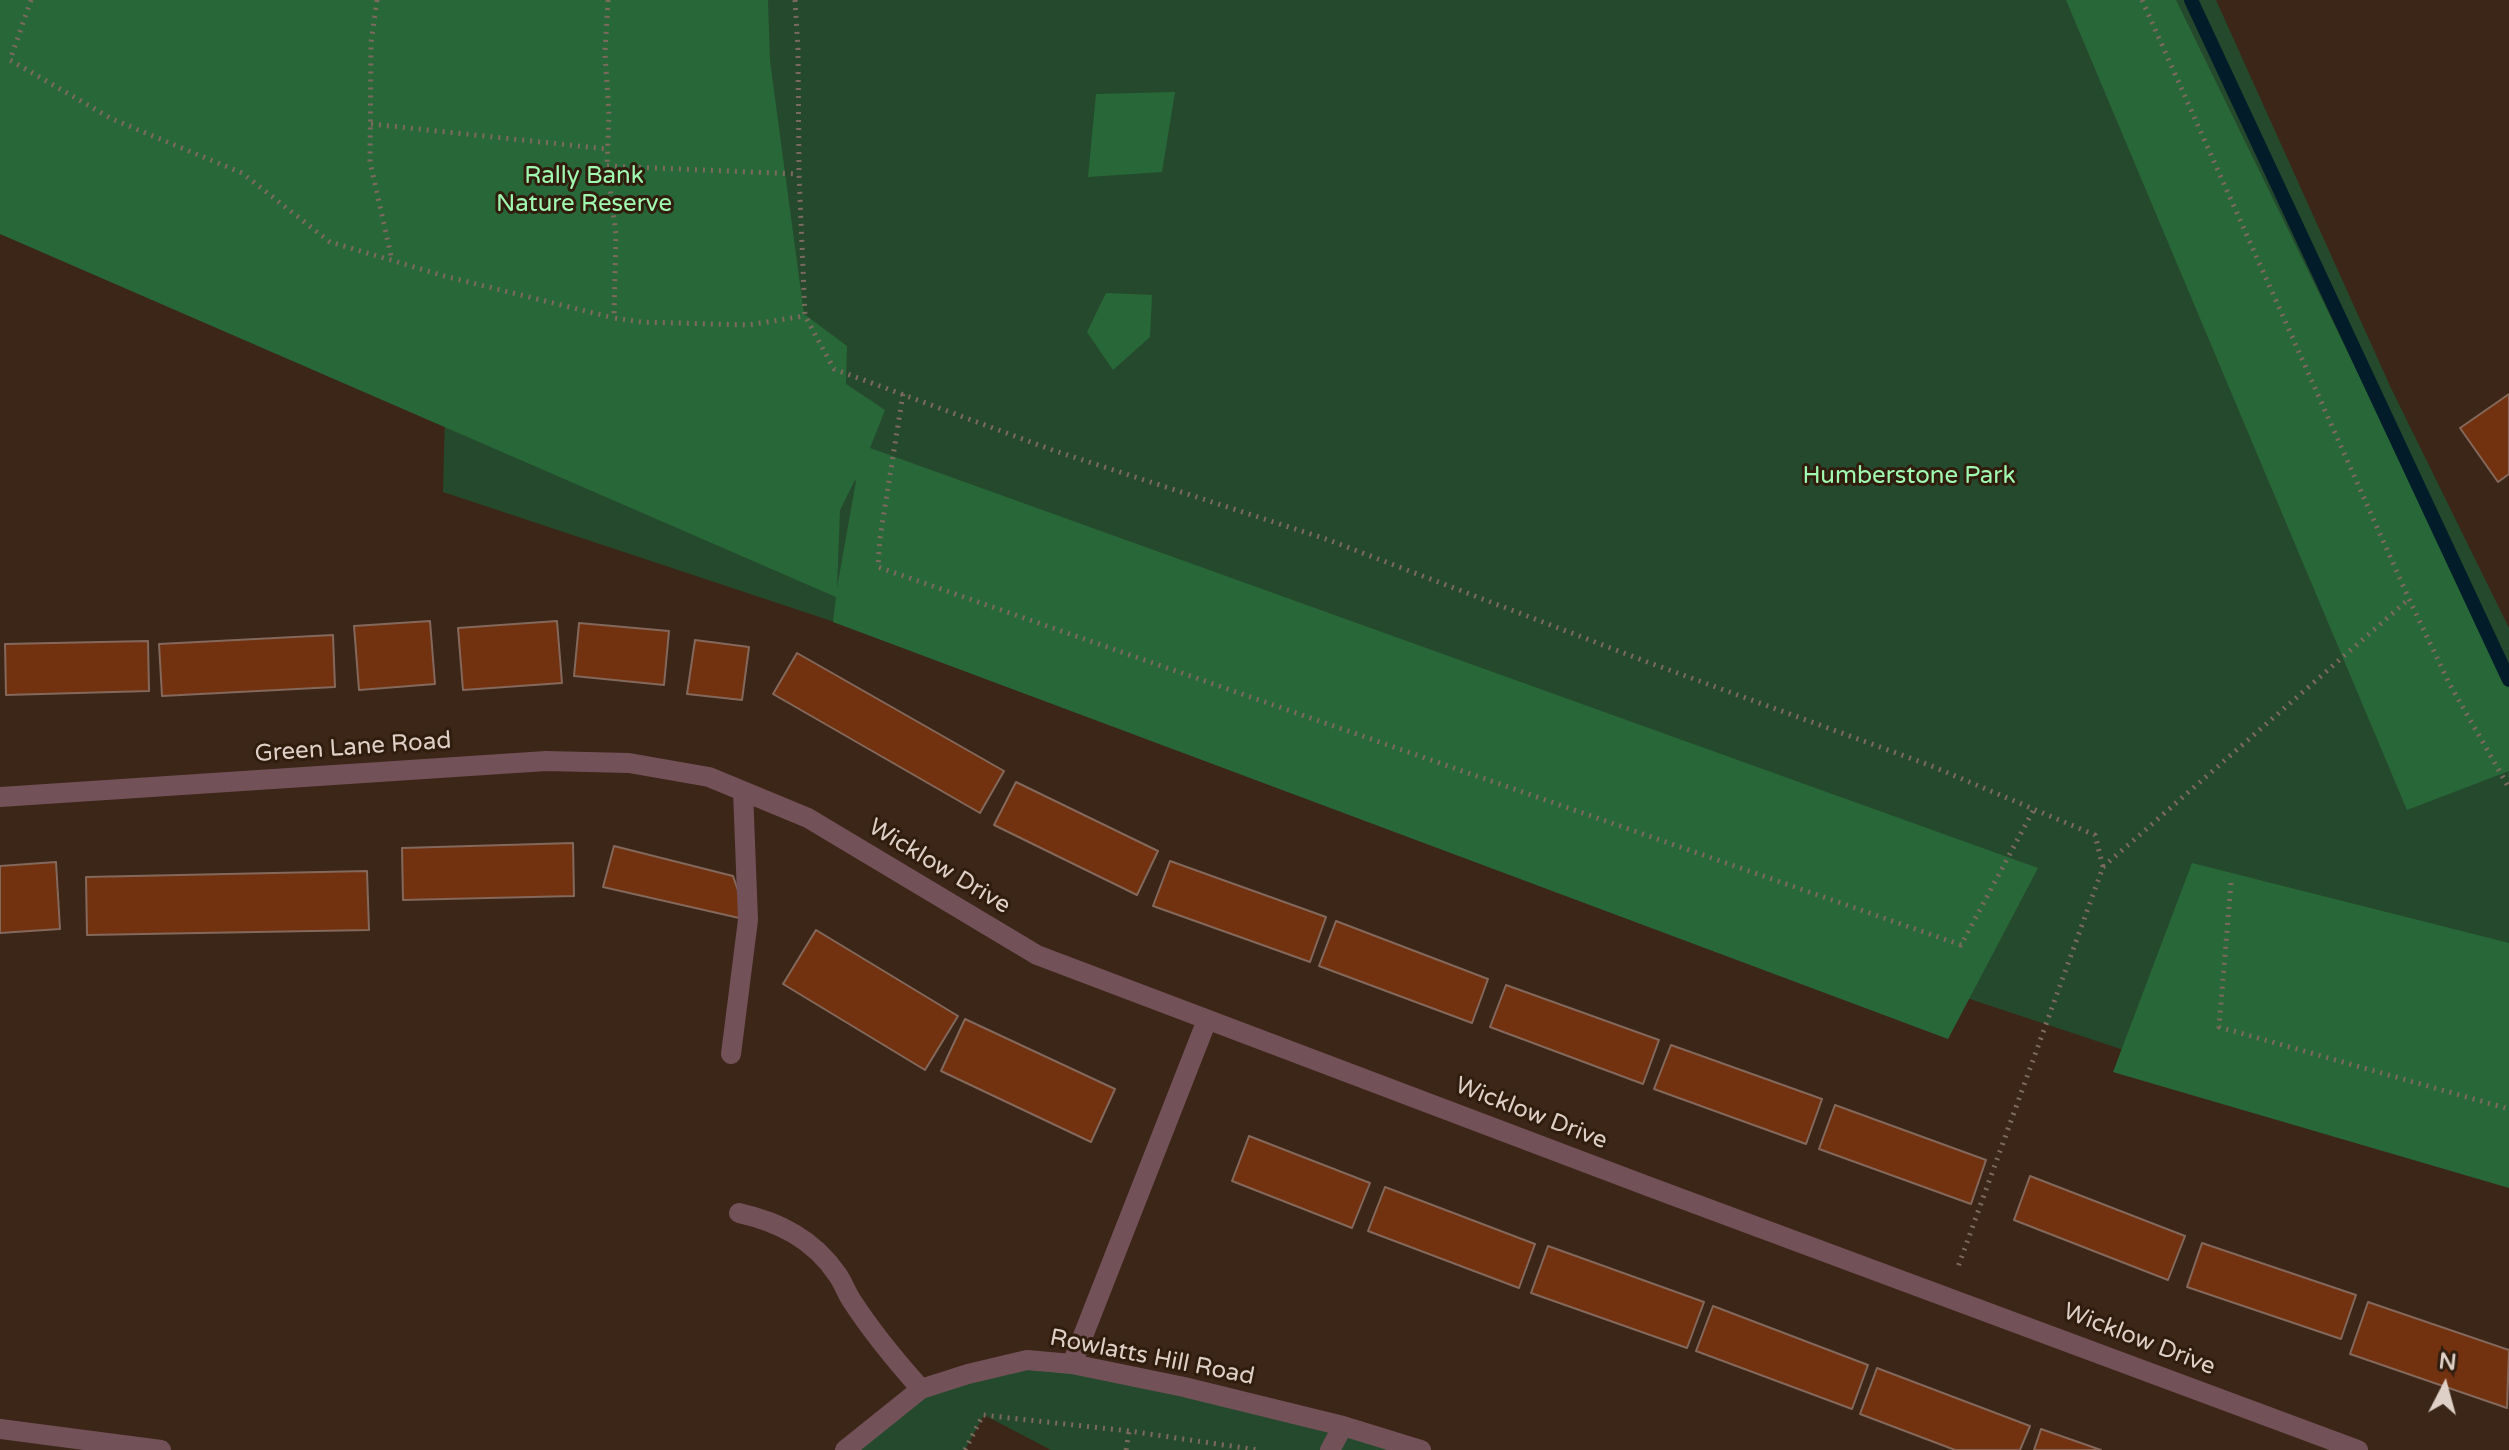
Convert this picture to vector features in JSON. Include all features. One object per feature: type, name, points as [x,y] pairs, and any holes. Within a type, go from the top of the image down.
[{"type":"street","name":"Green Lane Road","points":[[0,797],[546,761],[629,763],[709,777]]},
{"type":"street","name":"Wicklow Drive","points":[[709,777],[808,818],[1037,955],[2358,1450]]},
{"type":"street","points":[[731,1054],[748,920],[743,791]]},
{"type":"street","points":[[1072,1364],[1207,1020]]},
{"type":"street","points":[[739,1213],[766,1219],[813,1246],[837,1273],[852,1301],[887,1349],[921,1389]]},
{"type":"street","name":"Rowlatts Hill Road","points":[[845,1450],[921,1389],[1027,1360],[1072,1364],[1184,1387],[1343,1426],[1421,1450]]},
{"type":"street","points":[[1330,1450],[1343,1426]]},
{"type":"street","points":[[0,1429],[161,1450]]},
{"type":"path","points":[[31,0],[10,60],[112,119],[242,173],[330,242],[448,277],[614,318],[641,322],[748,325],[805,316]]},
{"type":"path","points":[[377,0],[371,43],[370,162],[392,260]]},
{"type":"path","points":[[608,0],[605,53],[609,114],[607,166],[616,234],[614,318]]},
{"type":"path","points":[[795,0],[805,316],[834,369],[1055,451],[1326,539],[1642,660],[1929,765],[2095,835],[2103,867]]},
{"type":"path","points":[[2142,0],[2409,599],[2449,683],[2509,788]]},
{"type":"path","points":[[371,124],[607,149]]},
{"type":"path","points":[[607,166],[799,174]]},
{"type":"path","points":[[903,394],[878,567],[1961,945],[2034,809]]},
{"type":"path","points":[[1948,1296],[2103,867],[2409,599]]},
{"type":"path","points":[[2231,883],[2219,1027],[2509,1109]]},
{"type":"path","points":[[965,1450],[983,1415],[1129,1431],[1258,1450]]},
{"type":"path","points":[[1126,1450],[1129,1431]]},
{"type":"green space","name":"Humberstone Park","points":[[0,0],[2216,0],[2391,388],[2509,628],[2509,1178],[443,492],[447,334]]},
{"type":"green space","name":"Rally Bank Nature Reserve","points":[[0,0],[768,0],[770,61],[804,314],[847,346],[846,384],[885,410],[870,448],[2038,868],[1948,1039],[833,622],[836,597],[0,234]],"holes":[[[856,481],[837,588],[840,510]]]},
{"type":"green space","points":[[2066,0],[2176,0],[2509,683],[2509,771],[2407,810]]},
{"type":"green space","points":[[1175,92],[1162,172],[1088,177],[1096,94]]},
{"type":"green space","points":[[1106,293],[1152,295],[1150,337],[1113,370],[1087,332]]},
{"type":"green space","points":[[2192,863],[2509,943],[2509,1188],[2113,1072]]},
{"type":"green space","points":[[1027,1360],[1421,1450],[1051,1450],[984,1415],[965,1450],[845,1450],[921,1389]]},
{"type":"building","points":[[2509,394],[2509,474],[2498,482],[2460,428]]},
{"type":"building","points":[[430,621],[435,684],[359,690],[354,626]]},
{"type":"building","points":[[557,621],[562,683],[463,690],[458,628]]},
{"type":"building","points":[[579,623],[669,631],[664,685],[574,676]]},
{"type":"building","points":[[333,635],[335,687],[162,696],[159,644]]},
{"type":"building","points":[[695,640],[749,647],[742,700],[687,694]]},
{"type":"building","points":[[148,641],[149,691],[6,695],[5,644]]},
{"type":"building","points":[[797,653],[1004,771],[980,813],[773,694]]},
{"type":"building","points":[[1016,782],[1158,851],[1137,895],[994,825]]},
{"type":"building","points":[[573,843],[574,896],[403,900],[402,848]]},
{"type":"building","points":[[614,846],[733,876],[748,920],[603,887]]},
{"type":"building","points":[[1170,861],[1326,917],[1310,962],[1153,906]]},
{"type":"building","points":[[56,862],[60,929],[0,933],[0,866]]},
{"type":"building","points":[[367,871],[369,930],[87,935],[86,877]]},
{"type":"building","points":[[1336,921],[1488,979],[1472,1023],[1319,966]]},
{"type":"building","points":[[816,930],[958,1016],[925,1070],[783,984]]},
{"type":"building","points":[[1506,985],[1659,1040],[1643,1084],[1490,1027]]},
{"type":"building","points":[[965,1019],[1115,1089],[1091,1142],[941,1071]]},
{"type":"building","points":[[1671,1045],[1822,1099],[1806,1144],[1654,1089]]},
{"type":"building","points":[[1835,1105],[1986,1160],[1971,1204],[1819,1149]]},
{"type":"building","points":[[1249,1136],[1370,1183],[1352,1228],[1232,1181]]},
{"type":"building","points":[[2030,1176],[2185,1236],[2168,1280],[2014,1220]]},
{"type":"building","points":[[1385,1187],[1535,1244],[1519,1288],[1368,1231]]},
{"type":"building","points":[[2202,1243],[2356,1295],[2341,1339],[2187,1287]]},
{"type":"building","points":[[1548,1246],[1704,1302],[1687,1348],[1531,1293]]},
{"type":"building","points":[[2368,1302],[2509,1350],[2507,1408],[2350,1354]]},
{"type":"building","points":[[1713,1306],[1868,1365],[1852,1409],[1696,1351]]},
{"type":"building","points":[[1877,1368],[2030,1426],[2020,1450],[1955,1450],[1860,1414]]},
{"type":"building","points":[[2041,1429],[2101,1450],[2034,1450]]},
{"type":"waterway","points":[[2191,0],[2509,680]]}]
